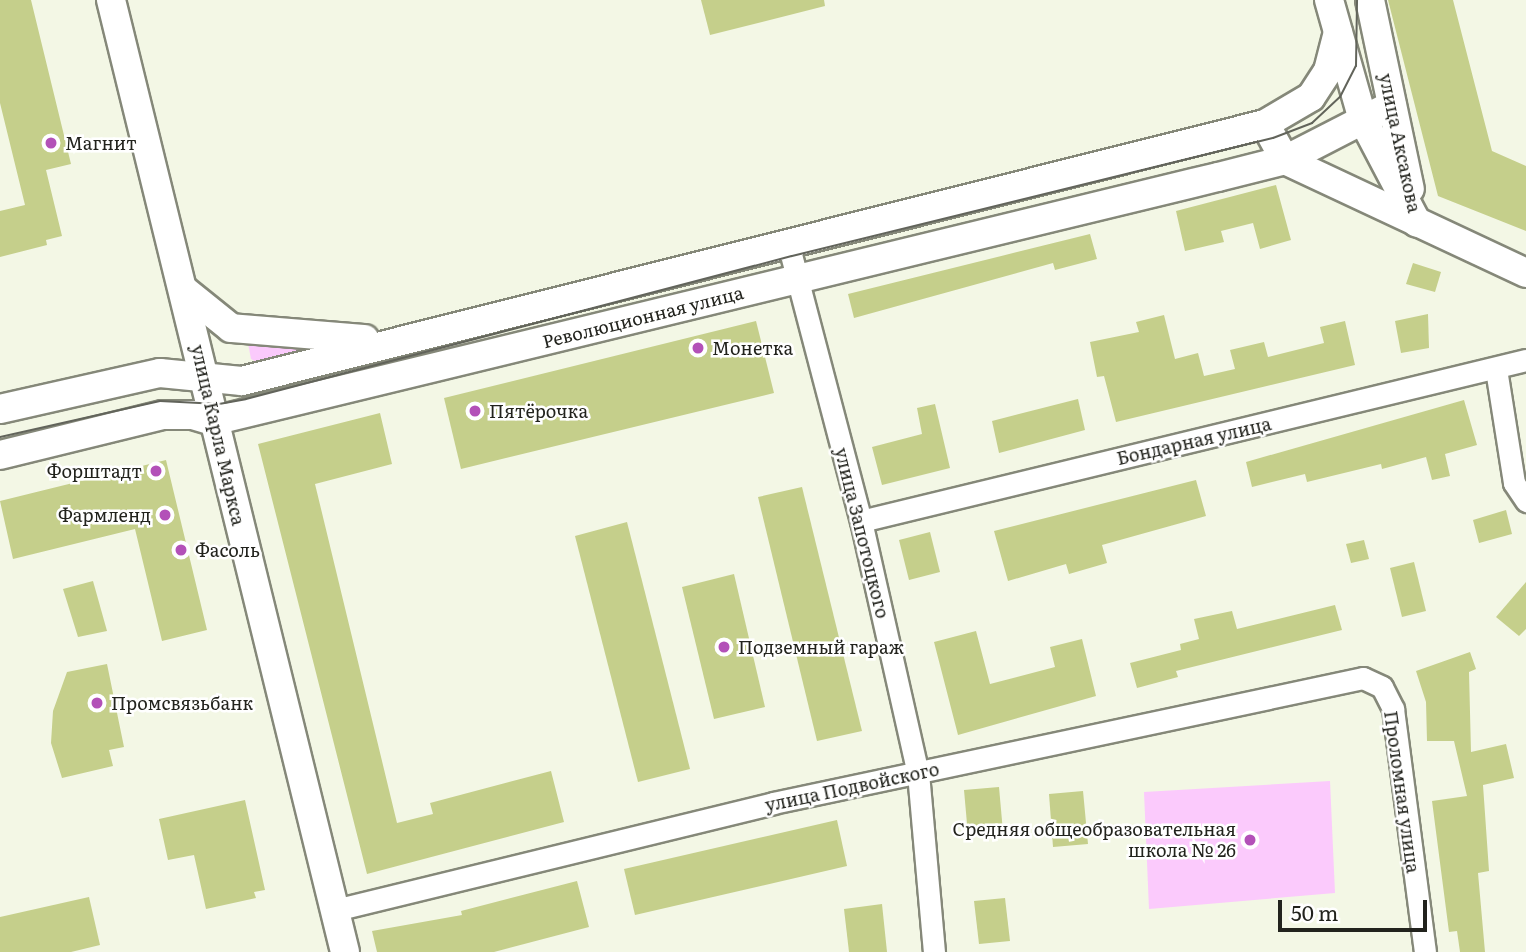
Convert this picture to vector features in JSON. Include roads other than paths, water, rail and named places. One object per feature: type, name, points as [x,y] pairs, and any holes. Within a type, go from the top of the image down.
[{"type":"street","name":"улица Карла Маркса","points":[[111,0],[207,380],[213,421],[345,952]]},
{"type":"street","name":"улица Аксакова","points":[[1370,0],[1417,223]]},
{"type":"street","name":"улица Аксакова","points":[[1333,14],[1363,120],[1417,223]]},
{"type":"street","name":"Революционная улица","points":[[0,409],[160,373],[207,380],[242,381],[1265,124],[1311,97],[1328,71],[1333,14]]},
{"type":"street","name":"Революционная улица","points":[[0,455],[163,415],[213,421],[1285,160],[1392,105]]},
{"type":"street","points":[[1265,124],[1285,160],[1526,273]]},
{"type":"street","name":"улица Запотоцкого","points":[[788,243],[861,521],[918,773],[934,952]]},
{"type":"street","points":[[185,291],[231,328],[332,340],[410,338]]},
{"type":"street","name":"Бондарная улица","points":[[861,521],[1526,360]]},
{"type":"street","points":[[1496,369],[1514,483],[1526,501]]},
{"type":"street","name":"улица Подвойского","points":[[335,910],[918,773],[1354,678],[1373,680]]},
{"type":"street","name":"Проломная улица","points":[[1373,680],[1382,687],[1393,709],[1425,952]]},
{"type":"tram line","points":[[0,437],[160,401],[219,404],[246,399],[792,256],[1273,138],[1312,123],[1340,97],[1356,66],[1357,0]]},
{"type":"place","name":"Магнит","points":[[51,143]]},
{"type":"place","name":"Монетка","points":[[698,348]]},
{"type":"place","name":"Пятёрочка","points":[[475,411]]},
{"type":"place","name":"Форштадт","points":[[156,471]]},
{"type":"place","name":"Фармленд","points":[[165,515]]},
{"type":"place","name":"Фасоль","points":[[181,550]]},
{"type":"place","name":"Подземный гараж","points":[[724,647]]},
{"type":"place","name":"Промсвязьбанк","points":[[97,703]]},
{"type":"place","name":"Средняя общеобразовательная школа № 26","points":[[1250,840]]}]
